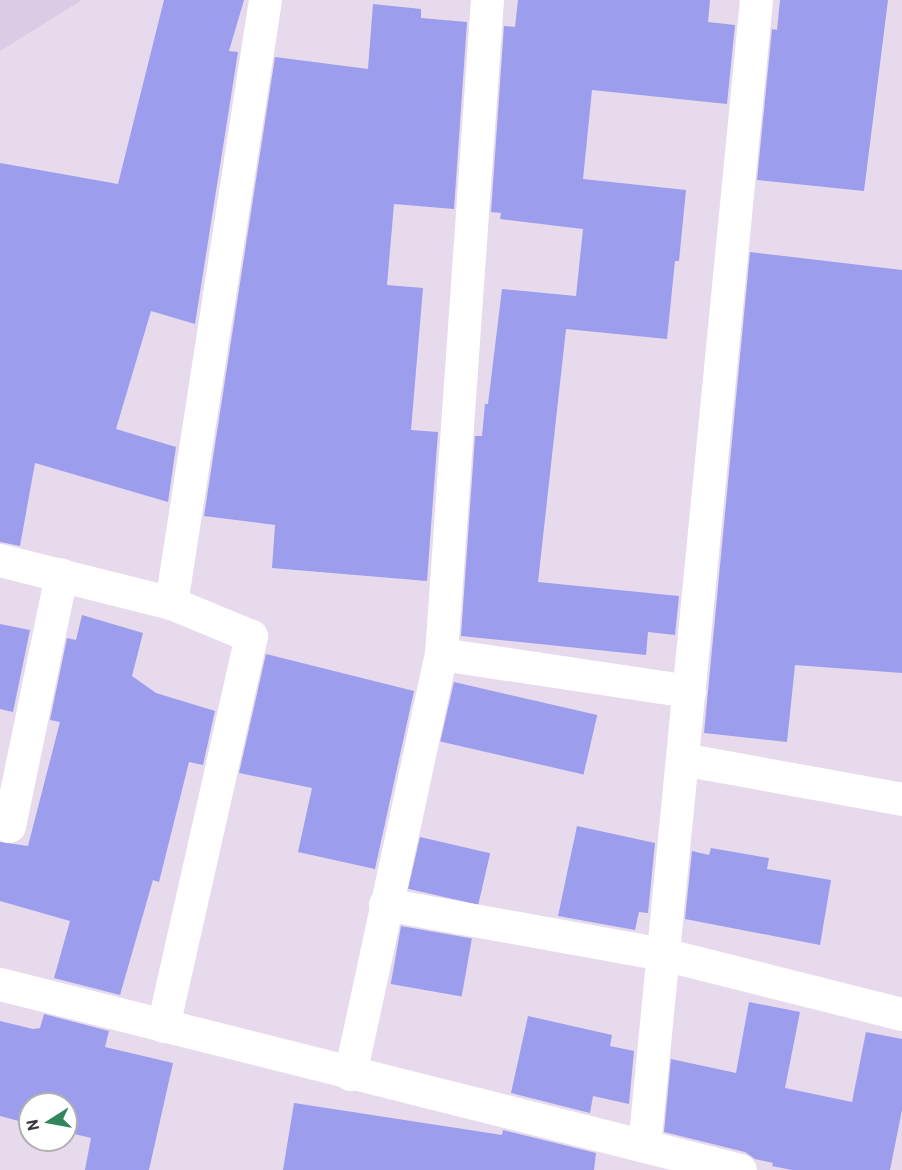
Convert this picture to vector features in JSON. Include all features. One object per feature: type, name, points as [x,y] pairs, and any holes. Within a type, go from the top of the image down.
[{"type":"street","points":[[171,603],[265,0]]},
{"type":"street","points":[[350,1074],[441,654],[487,0]]},
{"type":"street","points":[[644,1146],[756,0]]},
{"type":"street","points":[[0,560],[171,603],[251,636],[163,1026]]},
{"type":"street","points":[[9,826],[61,574]]},
{"type":"street","points":[[441,654],[689,691]]},
{"type":"street","points":[[682,759],[902,799]]},
{"type":"street","points":[[386,904],[663,954],[902,1014]]},
{"type":"street","points":[[0,984],[350,1074],[740,1170]]},
{"type":"shaded area","points":[[0,0],[82,0],[0,51]]},
{"type":"building","points":[[164,0],[244,0],[229,51],[238,52],[195,324],[151,311],[116,429],[176,447],[168,502],[35,463],[20,546],[0,542],[0,163],[118,184]]},
{"type":"building","points":[[518,0],[710,0],[708,22],[735,25],[727,104],[592,90],[583,179],[686,190],[679,261],[675,261],[667,339],[566,329],[538,582],[679,596],[675,635],[648,632],[646,655],[461,636],[475,436],[482,436],[485,404],[488,404],[502,289],[576,296],[583,229],[500,219],[501,213],[491,212],[504,26],[515,27]]},
{"type":"building","points":[[780,0],[888,0],[864,191],[757,180],[772,29],[777,30]]},
{"type":"building","points":[[373,4],[421,9],[421,18],[467,22],[454,209],[394,204],[387,285],[423,288],[411,430],[438,432],[427,581],[272,568],[275,525],[204,516],[275,57],[368,69]]},
{"type":"building","points":[[750,252],[902,270],[902,673],[795,665],[787,742],[704,733]]},
{"type":"building","points":[[82,615],[143,633],[132,676],[156,693],[215,711],[203,765],[189,762],[159,882],[153,880],[120,995],[54,978],[70,921],[0,901],[0,842],[28,846],[60,722],[50,720],[67,638],[76,640]]},
{"type":"building","points":[[0,624],[30,630],[13,712],[0,709]]},
{"type":"building","points":[[266,654],[414,691],[375,869],[298,852],[312,788],[239,773]]},
{"type":"building","points":[[454,682],[597,715],[584,775],[440,741]]},
{"type":"building","points":[[577,826],[655,843],[648,913],[639,912],[635,930],[558,916]]},
{"type":"building","points":[[420,837],[490,853],[478,905],[408,889]]},
{"type":"building","points":[[711,848],[769,858],[767,869],[831,880],[820,945],[685,919],[692,851],[709,855]]},
{"type":"building","points":[[401,926],[472,939],[462,997],[391,984]]},
{"type":"building","points":[[749,1002],[800,1012],[785,1088],[852,1102],[866,1032],[902,1039],[902,1110],[890,1170],[792,1170],[772,1166],[773,1163],[755,1159],[745,1152],[664,1132],[671,1059],[736,1073]]},
{"type":"building","points":[[44,1014],[109,1031],[105,1047],[173,1063],[149,1170],[85,1170],[91,1138],[78,1135],[78,1092],[18,1092],[18,1121],[0,1116],[0,1021],[33,1029],[40,1028]]},
{"type":"building","points":[[528,1016],[612,1035],[610,1046],[634,1051],[629,1104],[593,1096],[590,1113],[511,1093]]},
{"type":"building","points":[[294,1103],[502,1135],[503,1130],[596,1153],[594,1170],[283,1170]]}]
